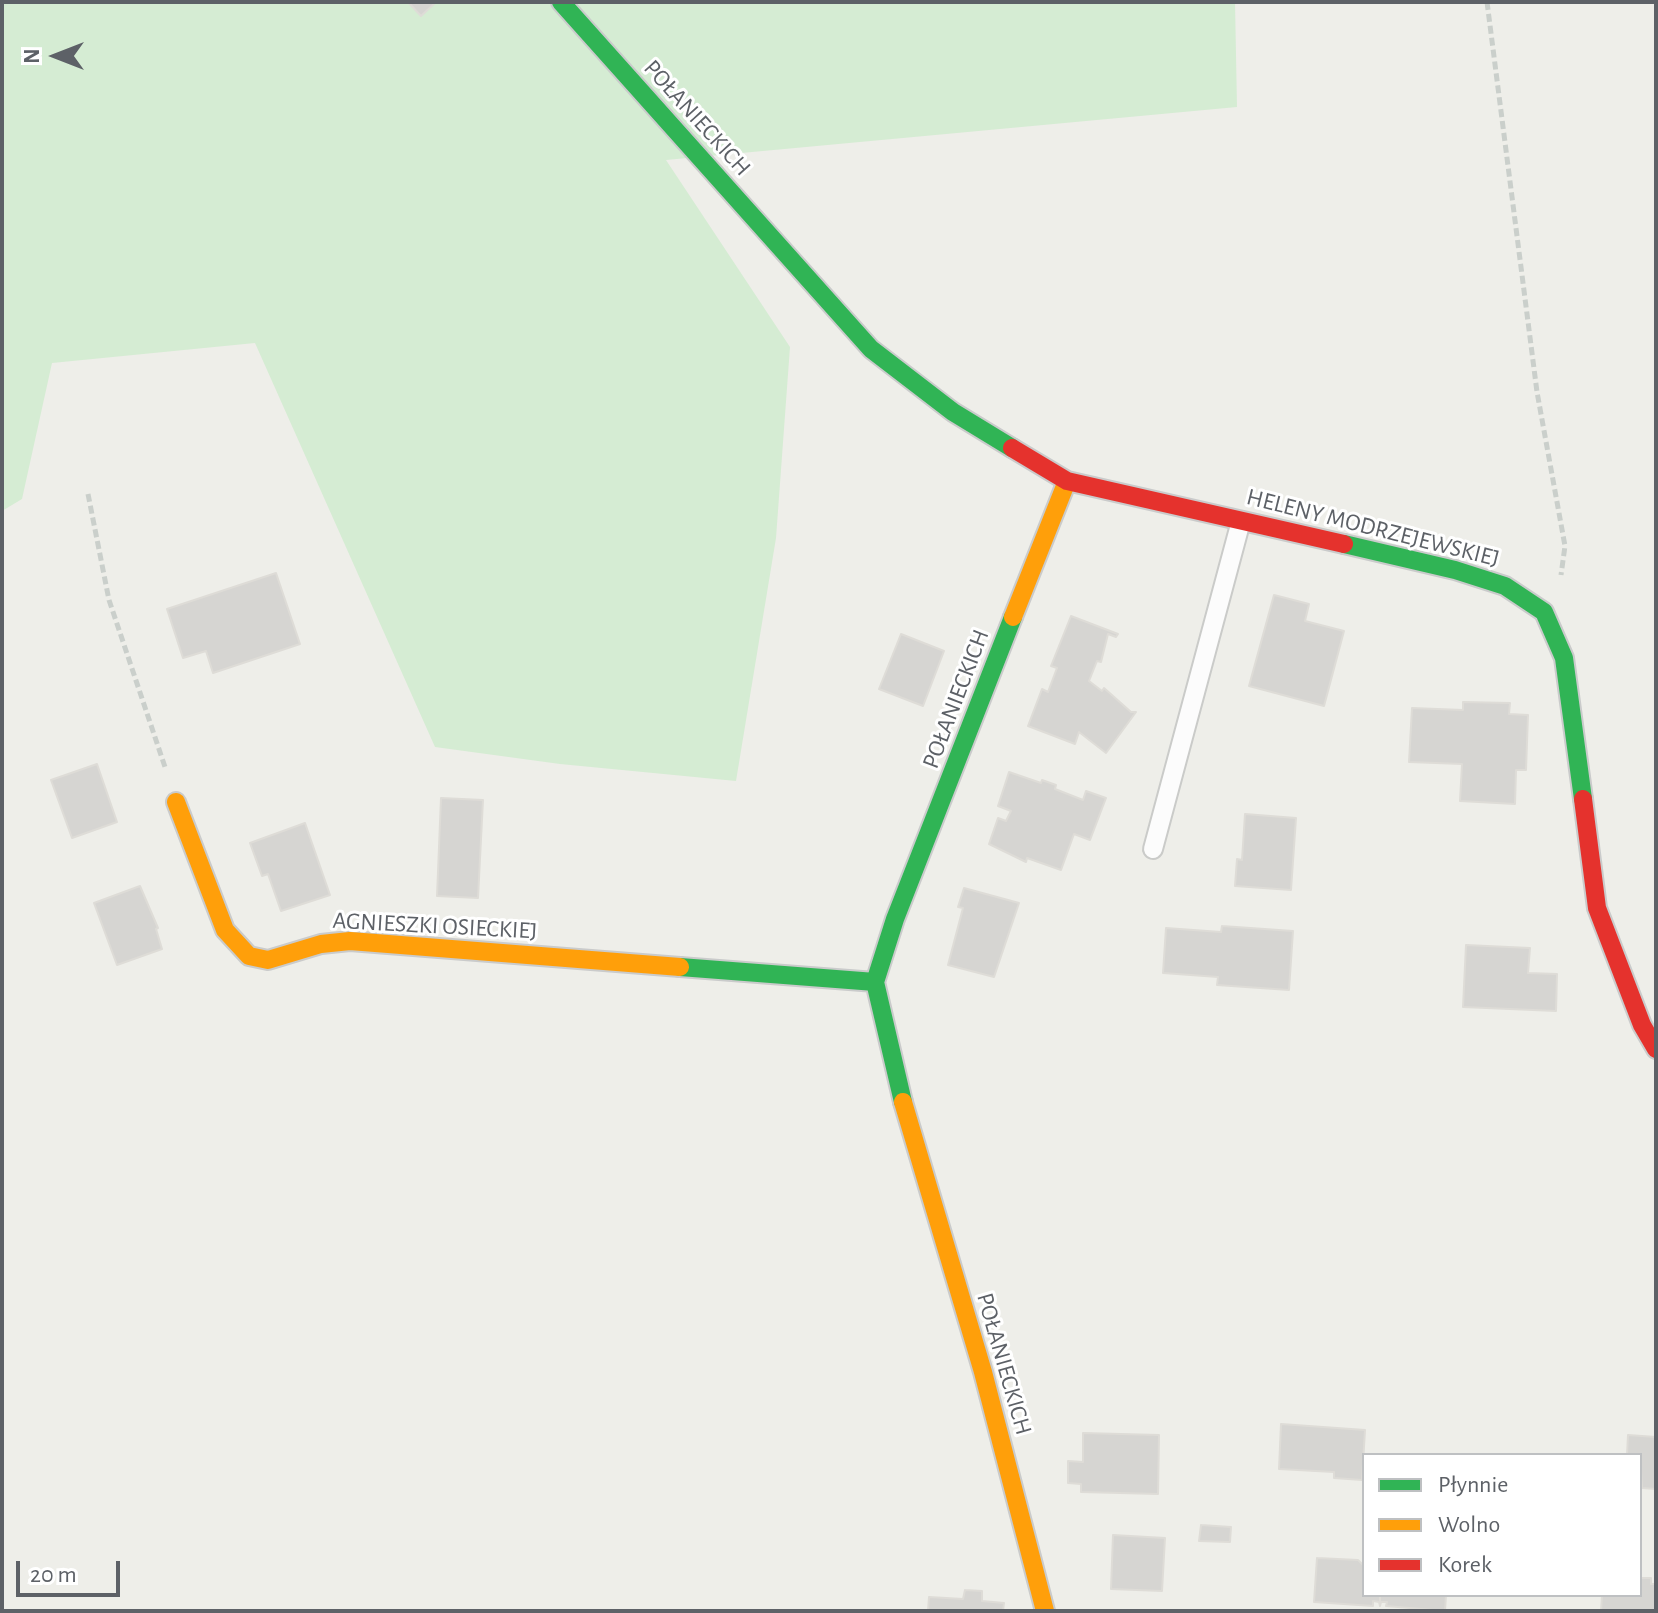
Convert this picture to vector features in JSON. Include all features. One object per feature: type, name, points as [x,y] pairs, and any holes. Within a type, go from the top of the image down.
[{"type":"street","name":"POŁANIECKICH","points":[[561,2],[871,349],[953,412],[1067,481],[895,919],[875,982],[890,1058],[983,1372],[1045,1611]]},
{"type":"street","name":"HELENY MODRZEJEWSKIEJ","points":[[1067,481],[1455,570],[1505,586],[1544,612]]},
{"type":"street","points":[[1544,612],[1564,658],[1597,908],[1642,1025],[1656,1049]]},
{"type":"street","name":"AGNIESZKI OSIECKIEJ","points":[[176,802],[225,930],[249,956],[268,960],[321,944],[350,941],[875,982]]},
{"type":"lane","points":[[1153,849],[1241,521]]},
{"type":"path","points":[[1487,2],[1537,392],[1565,546],[1561,577],[1544,612]]},
{"type":"path","points":[[88,494],[109,600],[176,802]]},
{"type":"green space","points":[[2,2],[1235,2],[1237,107],[666,160],[790,347],[776,538],[736,781],[560,764],[435,747],[255,343],[52,363],[22,499],[2,511]]},
{"type":"building","points":[[408,2],[436,2],[421,16]]},
{"type":"building","points":[[276,573],[300,644],[213,673],[206,651],[183,658],[167,609]]},
{"type":"building","points":[[1274,595],[1309,604],[1305,621],[1344,631],[1324,706],[1249,686]]},
{"type":"building","points":[[1071,616],[1118,634],[1116,637],[1108,634],[1101,662],[1097,661],[1089,681],[1102,691],[1104,688],[1131,712],[1136,712],[1106,753],[1079,732],[1075,744],[1028,726],[1042,689],[1048,692],[1057,668],[1051,666]]},
{"type":"building","points":[[901,634],[944,651],[923,706],[879,689]]},
{"type":"building","points":[[1463,702],[1510,703],[1509,714],[1528,715],[1526,770],[1516,770],[1515,804],[1460,801],[1462,764],[1409,762],[1412,708],[1463,710]]},
{"type":"building","points":[[97,764],[117,822],[72,838],[51,780]]},
{"type":"building","points":[[1009,772],[1056,785],[1055,789],[1083,800],[1086,791],[1106,798],[1090,840],[1074,834],[1061,870],[1027,858],[1026,862],[989,844],[998,818],[1006,821],[1011,811],[998,806]]},
{"type":"building","points":[[441,798],[483,800],[478,898],[437,896]]},
{"type":"building","points":[[1245,814],[1296,818],[1291,890],[1235,886],[1237,859],[1242,860]]},
{"type":"building","points":[[305,823],[330,895],[281,911],[268,874],[262,876],[250,843]]},
{"type":"building","points":[[140,886],[158,928],[162,949],[117,965],[94,903]]},
{"type":"building","points":[[964,888],[1019,903],[994,977],[948,965],[963,908],[958,907]]},
{"type":"building","points":[[1222,926],[1293,931],[1289,990],[1217,985],[1218,977],[1163,973],[1166,928],[1221,932]]},
{"type":"building","points":[[1466,945],[1530,948],[1528,973],[1557,974],[1556,1011],[1463,1007]]},
{"type":"building","points":[[1281,1424],[1365,1430],[1362,1480],[1334,1478],[1334,1472],[1279,1469]]},
{"type":"building","points":[[1083,1433],[1159,1435],[1158,1494],[1081,1492],[1081,1484],[1068,1483],[1068,1461],[1083,1462]]},
{"type":"building","points":[[1628,1435],[1656,1437],[1656,1489],[1642,1488],[1642,1453],[1627,1453]]},
{"type":"building","points":[[1201,1525],[1231,1527],[1230,1542],[1199,1541]]},
{"type":"building","points":[[1113,1535],[1165,1538],[1162,1591],[1111,1589]]},
{"type":"building","points":[[1317,1558],[1358,1560],[1362,1564],[1362,1597],[1380,1597],[1380,1606],[1379,1602],[1373,1601],[1373,1606],[1314,1602]]},
{"type":"building","points":[[1642,1578],[1651,1578],[1651,1584],[1656,1584],[1656,1611],[1601,1611],[1602,1597],[1642,1597]]},
{"type":"building","points":[[965,1590],[982,1591],[982,1601],[1004,1603],[1003,1611],[928,1611],[929,1597],[963,1599]]},
{"type":"building","points":[[1380,1597],[1446,1597],[1445,1611],[1386,1606],[1387,1602],[1381,1602],[1380,1606]]},
{"type":"traffic: fast","points":[[561,2],[871,349],[953,412],[1012,448]]},
{"type":"traffic: fast","points":[[1344,544],[1455,570],[1505,586],[1544,612],[1564,658],[1583,799]]},
{"type":"traffic: fast","points":[[903,1102],[875,982],[895,919],[1013,617]]},
{"type":"traffic: fast","points":[[680,967],[875,982]]},
{"type":"traffic: slow","points":[[1013,617],[1067,481]]},
{"type":"traffic: slow","points":[[176,802],[225,930],[249,956],[268,960],[321,944],[350,941],[680,967]]},
{"type":"traffic: slow","points":[[903,1102],[983,1372],[1045,1611]]},
{"type":"traffic: jam","points":[[1012,448],[1067,481],[1344,544]]},
{"type":"traffic: jam","points":[[1583,799],[1597,908],[1642,1025],[1656,1049]]}]
